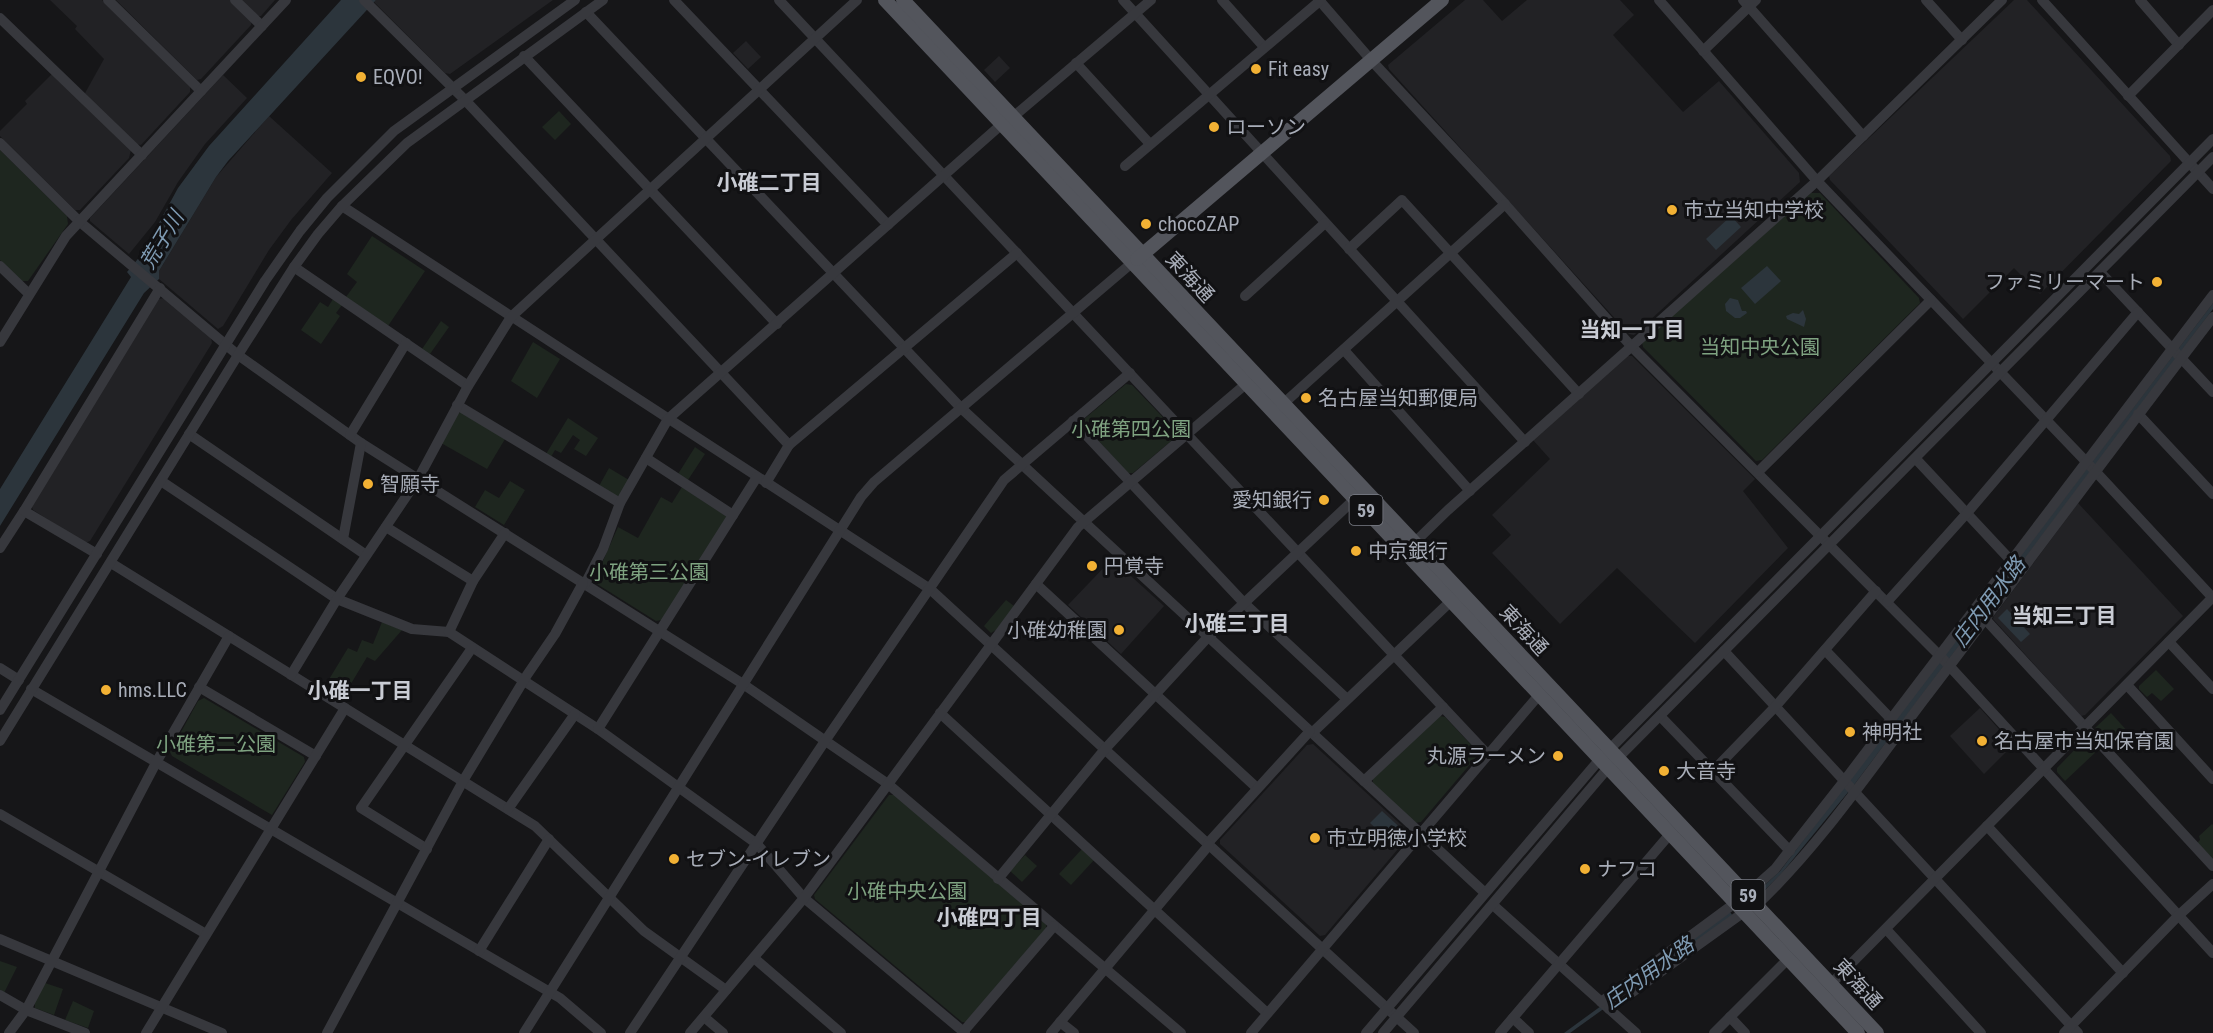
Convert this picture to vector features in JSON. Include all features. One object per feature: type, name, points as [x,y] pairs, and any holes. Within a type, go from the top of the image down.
[{"type":"main road","points":[[885,0],[1007,121],[1137,258],[1442,0]]},
{"type":"main road","points":[[903,0],[1007,121]]},
{"type":"main road","name":"東海通","points":[[1137,258],[1247,383],[1360,494],[1414,542],[1609,759],[1670,834],[1858,1033]]},
{"type":"main road","name":"東海通","points":[[1137,258],[1283,404],[1451,601],[1539,695],[1609,759],[1747,894],[1877,1033]]},
{"type":"street","points":[[108,0],[201,91]]},
{"type":"street","points":[[236,0],[262,26]]},
{"type":"street","points":[[0,342],[66,236],[286,0]]},
{"type":"street","points":[[0,710],[265,281],[300,231],[327,198],[394,131],[575,0]]},
{"type":"street","points":[[0,741],[294,267],[342,206],[407,143],[603,0]]},
{"type":"street","points":[[674,0],[888,225]]},
{"type":"street","points":[[779,0],[1488,755]]},
{"type":"street","points":[[291,675],[337,599],[418,479],[457,405],[511,317],[857,0]]},
{"type":"street","points":[[1123,0],[1525,442]]},
{"type":"street","points":[[327,1033],[463,781],[527,675],[555,634],[603,549],[620,503],[668,419],[1007,121],[1151,0]]},
{"type":"street","points":[[1222,0],[1264,47]]},
{"type":"street","points":[[1125,166],[1320,0],[1371,60],[1505,204],[1631,346],[1944,661],[2213,953]]},
{"type":"street","points":[[1659,0],[1817,181],[2213,598],[1832,984]]},
{"type":"street","points":[[1926,0],[1962,40]]},
{"type":"street","points":[[1414,542],[1817,181],[2002,0]]},
{"type":"street","points":[[2042,0],[2213,189]]},
{"type":"street","points":[[2140,0],[2179,45]]},
{"type":"street","points":[[1703,51],[1749,2],[1863,136]]},
{"type":"street","points":[[368,4],[465,100],[789,445]]},
{"type":"street","points":[[2128,96],[2213,10]]},
{"type":"street","points":[[586,12],[961,408],[1484,892]]},
{"type":"street","points":[[0,18],[142,155]]},
{"type":"street","points":[[524,56],[777,324]]},
{"type":"street","points":[[1077,63],[1150,144]]},
{"type":"street","points":[[1366,1033],[1484,892],[1821,535],[2213,139]]},
{"type":"street","points":[[0,143],[80,222],[238,355],[361,443],[743,684],[888,784],[1181,1033]]},
{"type":"street","points":[[1383,1033],[1493,905],[1609,759],[1660,716],[2213,157]]},
{"type":"street","points":[[1349,249],[1402,200],[1579,394]]},
{"type":"street","points":[[1283,404],[1505,204]]},
{"type":"street","points":[[342,206],[930,589],[1414,1033]]},
{"type":"street","points":[[1245,296],[1325,223]]},
{"type":"street","points":[[598,729],[733,515],[789,445],[1017,253]]},
{"type":"street","points":[[524,1033],[838,530],[874,482],[1137,258]]},
{"type":"street","points":[[0,266],[29,294]]},
{"type":"street","points":[[294,267],[468,386]]},
{"type":"street","points":[[2100,272],[2213,392]]},
{"type":"street","points":[[0,548],[157,285]]},
{"type":"street","points":[[2091,467],[2138,414],[2213,295]]},
{"type":"street","points":[[1758,472],[1931,300]]},
{"type":"street","points":[[1887,602],[2138,312]]},
{"type":"street","points":[[1747,894],[1775,869],[1849,786],[2177,353],[2213,317]]},
{"type":"street","points":[[350,435],[406,343]]},
{"type":"street","points":[[1344,350],[1470,491]]},
{"type":"street","points":[[630,1033],[825,741],[1004,480],[1130,374]]},
{"type":"street","points":[[690,1033],[804,898],[1084,522],[1247,383]]},
{"type":"street","points":[[457,405],[620,503]]},
{"type":"street","points":[[2138,414],[2213,494]]},
{"type":"street","points":[[1073,421],[1244,603],[1347,699]]},
{"type":"street","points":[[189,434],[366,555]]},
{"type":"street","points":[[343,539],[361,443]]},
{"type":"street","points":[[646,458],[733,515]]},
{"type":"street","points":[[1916,459],[2017,566]]},
{"type":"street","points":[[160,481],[337,599],[412,629],[450,632],[598,729],[757,844],[804,898],[964,1032],[1054,926]]},
{"type":"street","points":[[998,879],[1106,749],[1208,637],[1360,494]]},
{"type":"street","points":[[24,511],[97,554]]},
{"type":"street","points":[[386,527],[473,581]]},
{"type":"street","points":[[450,632],[473,581],[505,533]]},
{"type":"street","points":[[111,563],[535,826],[644,932],[726,990]]},
{"type":"street","points":[[1757,905],[1786,878],[1849,786],[1891,719],[1944,661],[1986,620],[2017,566]]},
{"type":"street","points":[[1036,584],[1257,788]]},
{"type":"street","points":[[1713,771],[1775,707],[1876,591]]},
{"type":"street","points":[[1051,1033],[1257,788],[1311,732],[1451,601]]},
{"type":"street","points":[[1986,620],[2213,866]]},
{"type":"street","points":[[9,1033],[26,1010],[157,761],[229,636]]},
{"type":"street","points":[[2169,642],[2213,689]]},
{"type":"street","points":[[427,849],[360,808],[472,648]]},
{"type":"street","points":[[1825,650],[1891,719]]},
{"type":"street","points":[[1724,651],[1935,879],[2071,1031],[2178,916],[2213,884]]},
{"type":"street","points":[[0,668],[19,680]]},
{"type":"street","points":[[2127,685],[2213,779]]},
{"type":"street","points":[[199,687],[316,756]]},
{"type":"street","points":[[31,689],[560,998],[601,1033]]},
{"type":"street","points":[[1251,1033],[1539,695]]},
{"type":"street","points":[[1364,781],[1443,707]]},
{"type":"street","points":[[146,1033],[345,708]]},
{"type":"street","points":[[940,713],[1267,1013]]},
{"type":"street","points":[[508,809],[575,714]]},
{"type":"street","points":[[1660,716],[1790,851]]},
{"type":"street","points":[[0,814],[206,934]]},
{"type":"street","points":[[1987,826],[2123,973]]},
{"type":"street","points":[[1500,1033],[1670,834]]},
{"type":"street","points":[[479,951],[549,839]]},
{"type":"street","points":[[1493,905],[1636,1033]]},
{"type":"street","points":[[1605,1006],[1739,907]]},
{"type":"street","points":[[1886,929],[1981,1033]]},
{"type":"street","points":[[0,939],[222,1033]]},
{"type":"street","points":[[754,958],[841,1033]]},
{"type":"street","points":[[1714,1033],[1788,959]]},
{"type":"street","points":[[0,995],[26,1010],[82,1032]]},
{"type":"street","points":[[704,1017],[723,1033]]},
{"type":"street","points":[[1730,1017],[1745,1033]]},
{"type":"street","points":[[1513,1018],[1529,1033]]},
{"type":"street","points":[[1060,1022],[1074,1033]]},
{"type":"shaded area","points":[[50,0],[102,0],[190,87],[190,92],[141,145],[135,144],[84,95],[104,59],[75,29],[77,26]]},
{"type":"shaded area","points":[[116,0],[231,0],[252,21],[251,25],[201,79],[197,80]]},
{"type":"shaded area","points":[[240,0],[275,0],[261,16],[257,16]]},
{"type":"shaded area","points":[[376,0],[553,0],[450,74],[445,73],[374,2]]},
{"type":"shaded area","points":[[1465,0],[1483,0],[1502,21],[1527,0],[1620,0],[1634,15],[1613,35],[1683,112],[1719,81],[1799,173],[1800,182],[1634,335],[1629,334],[1389,69],[1388,65]]},
{"type":"shaded area","points":[[2014,0],[2027,0],[2170,156],[2171,161],[2040,294],[2014,268],[1963,319],[1830,180],[1829,176]]},
{"type":"shaded area","points":[[746,41],[761,57],[748,69],[733,53]]},
{"type":"shaded area","points":[[999,56],[1010,68],[995,82],[984,70]]},
{"type":"shaded area","points":[[53,73],[131,150],[129,158],[80,210],[75,210],[0,136],[0,131],[27,104],[25,101]]},
{"type":"shaded area","points":[[223,75],[247,98],[205,144],[178,182],[155,222],[129,254],[90,221],[90,218]]},
{"type":"shaded area","points":[[269,116],[332,173],[291,220],[269,250],[223,326],[218,329],[159,279],[159,271],[216,177]]},
{"type":"shaded area","points":[[164,298],[211,337],[212,343],[90,541],[85,543],[33,510],[31,504],[158,299]]},
{"type":"shaded area","points":[[1627,356],[1632,356],[1755,479],[1743,491],[1788,548],[1695,643],[1617,568],[1560,624],[1492,553],[1511,535],[1492,515],[1550,459],[1533,440]]},
{"type":"shaded area","points":[[2078,503],[2183,616],[2085,715],[2081,716],[1993,619]]},
{"type":"shaded area","name":"小碓幼稚園","points":[[1112,559],[1164,606],[1121,654],[1068,605]]},
{"type":"shaded area","name":"名古屋市当知保育園","points":[[1980,708],[2013,745],[1984,774],[1950,736]]},
{"type":"shaded area","name":"市立明徳小学校","points":[[1313,744],[1409,832],[1409,836],[1325,935],[1320,936],[1220,844],[1220,840],[1307,745]]},
{"type":"green space","points":[[559,111],[571,124],[555,140],[542,127]]},
{"type":"green space","points":[[0,150],[67,216],[68,224],[28,281],[21,281],[0,260]]},
{"type":"green space","name":"当知中央公園","points":[[1811,193],[1820,193],[1919,298],[1920,303],[1762,460],[1756,461],[1643,347],[1642,342]]},
{"type":"green space","points":[[372,236],[425,271],[388,326],[346,297],[357,282],[347,274]]},
{"type":"green space","points":[[333,299],[342,305],[336,313],[340,316],[321,344],[301,330],[320,302],[328,307]]},
{"type":"green space","points":[[441,321],[449,327],[430,354],[422,349]]},
{"type":"green space","points":[[533,342],[560,359],[537,398],[511,381]]},
{"type":"green space","name":"小碓第四公園","points":[[1126,384],[1132,385],[1177,432],[1176,437],[1133,473],[1128,473],[1084,425],[1083,420]]},
{"type":"green space","points":[[461,412],[505,439],[487,469],[441,443],[457,414]]},
{"type":"green space","points":[[568,418],[598,438],[586,456],[574,449],[580,440],[573,435],[561,453],[555,450],[551,457],[546,454]]},
{"type":"green space","points":[[695,447],[705,454],[688,480],[678,474]]},
{"type":"green space","points":[[609,468],[629,480],[620,495],[616,497],[599,486]]},
{"type":"green space","points":[[510,481],[525,490],[504,525],[475,507],[485,490],[499,498]]},
{"type":"green space","name":"小碓第三公園","points":[[682,487],[726,518],[662,620],[656,621],[597,584],[595,579],[618,527],[638,538],[661,497],[672,503]]},
{"type":"green space","points":[[1006,600],[1014,606],[996,630],[991,633],[984,626]]},
{"type":"green space","points":[[382,622],[402,630],[375,661],[367,657],[346,692],[328,681],[348,648],[357,652],[362,640],[373,644]]},
{"type":"green space","points":[[2156,670],[2174,689],[2161,701],[2152,693],[2147,697],[2139,689],[2139,686]]},
{"type":"green space","name":"小碓第二公園","points":[[204,698],[304,757],[305,762],[272,815],[172,756],[170,752],[198,701]]},
{"type":"green space","points":[[2111,713],[2129,733],[2112,749],[2095,728]]},
{"type":"green space","points":[[1440,716],[1445,717],[1477,751],[1478,755],[1421,822],[1415,823],[1373,784],[1373,779]]},
{"type":"green space","points":[[2086,738],[2090,739],[2099,749],[2065,781],[2057,772],[2057,768]]},
{"type":"green space","name":"小碓中央公園","points":[[889,795],[895,795],[1046,924],[1046,929],[966,1022],[962,1022],[815,899],[814,895]]},
{"type":"green space","points":[[2212,824],[2213,859],[2197,843],[2200,840],[2199,836]]},
{"type":"green space","points":[[1082,849],[1094,860],[1071,885],[1059,874]]},
{"type":"green space","points":[[1025,855],[1037,866],[1022,882],[1010,871]]},
{"type":"green space","points":[[0,961],[17,967],[4,993],[0,991]]},
{"type":"green space","points":[[45,983],[63,989],[54,1015],[35,1008],[35,1001]]},
{"type":"green space","points":[[73,1001],[94,1011],[88,1028],[65,1020]]},
{"type":"water","name":"荒子川","points":[[341,0],[376,0],[228,161],[216,177],[159,271],[159,279],[144,293],[0,526],[0,489],[131,277],[127,272],[142,254],[178,188],[209,146]]},
{"type":"water","points":[[1731,216],[1741,227],[1716,250],[1706,239]]},
{"type":"water","points":[[1767,266],[1781,281],[1755,304],[1741,288]]},
{"type":"water","points":[[1730,298],[1738,300],[1742,311],[1747,313],[1740,318],[1735,318],[1726,311],[1725,304]]},
{"type":"water","name":"庄内用水路","points":[[2213,303],[2213,309],[1854,785],[1781,874],[1761,894],[1758,891],[1780,871]]},
{"type":"water","points":[[1803,310],[1806,319],[1804,327],[1787,319],[1786,316],[1793,313],[1799,314]]},
{"type":"water","points":[[2007,609],[2030,634],[2021,642],[1998,618]]},
{"type":"water","points":[[1382,811],[1407,834],[1396,847],[1370,823]]},
{"type":"water","name":"庄内用水路","points":[[1730,912],[1733,916],[1570,1033],[1564,1033]]},
{"type":"place","name":"Fit easy","points":[[1256,69]]},
{"type":"place","name":"EQVO!","points":[[361,77]]},
{"type":"place","name":"ローソン","points":[[1214,127]]},
{"type":"place","name":"市立当知中学校","points":[[1672,210]]},
{"type":"place","name":"chocoZAP","points":[[1146,224]]},
{"type":"place","name":"ファミリーマート","points":[[2157,282]]},
{"type":"place","name":"名古屋当知郵便局","points":[[1306,398]]},
{"type":"place","name":"智願寺","points":[[368,484]]},
{"type":"place","name":"愛知銀行","points":[[1324,500]]},
{"type":"place","name":"中京銀行","points":[[1356,551]]},
{"type":"place","name":"円覚寺","points":[[1092,566]]},
{"type":"place","name":"小碓幼稚園","points":[[1119,630]]},
{"type":"place","name":"hms.LLC","points":[[106,690]]},
{"type":"place","name":"神明社","points":[[1850,732]]},
{"type":"place","name":"名古屋市当知保育園","points":[[1982,741]]},
{"type":"place","name":"丸源ラーメン","points":[[1558,756]]},
{"type":"place","name":"大音寺","points":[[1664,771]]},
{"type":"place","name":"市立明徳小学校","points":[[1315,838]]},
{"type":"place","name":"セブン-イレブン","points":[[674,859]]},
{"type":"place","name":"ナフコ","points":[[1585,869]]},
{"type":"district","name":"小碓二丁目","points":[[769,183]]},
{"type":"district","name":"当知一丁目","points":[[1632,330]]},
{"type":"district","name":"当知三丁目","points":[[2064,616]]},
{"type":"district","name":"小碓三丁目","points":[[1237,624]]},
{"type":"district","name":"小碓一丁目","points":[[360,691]]},
{"type":"district","name":"小碓四丁目","points":[[989,918]]}]
